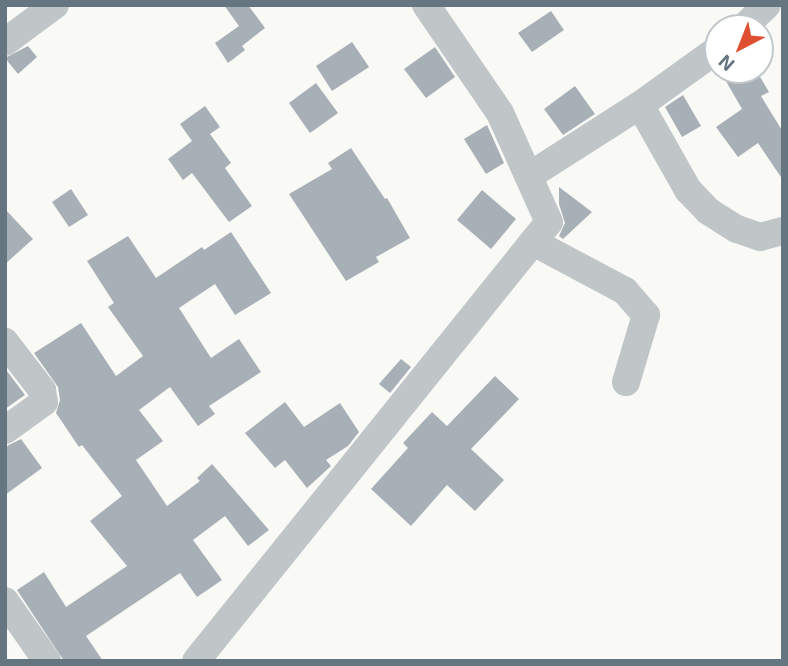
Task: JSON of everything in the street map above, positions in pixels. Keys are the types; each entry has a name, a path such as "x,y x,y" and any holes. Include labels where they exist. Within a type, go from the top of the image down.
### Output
{"street":[{"path":"5,42 55,5"},
{"path":"196,661 221,649 549,222 500,113 426,5"},
{"path":"529,176 640,105 704,59"},
{"path":"640,105 688,190 708,211 737,229 760,237 783,231"},
{"path":"533,242 625,290 646,315 626,382"},
{"path":"5,342 41,390 44,402 5,430"},
{"path":"5,601 47,661"}],"building":[{"path":"224,5 248,5 265,28 242,46 245,50 228,63 215,43 239,26"},
{"path":"551,11 564,30 532,52 518,33"},
{"path":"352,42 369,67 332,91 316,66"},
{"path":"28,46 37,57 18,74 5,58"},
{"path":"435,47 455,77 426,98 404,69"},
{"path":"316,83 338,113 310,133 289,103"},
{"path":"728,84 764,84 769,92 761,96 783,132 783,180 758,143 738,157 716,127 742,109"},
{"path":"575,86 595,114 563,135 544,109"},
{"path":"683,95 701,126 682,137 665,107"},
{"path":"205,106 220,127 210,134 231,163 225,168 252,206 229,222 192,173 183,180 168,159 192,141 180,124"},
{"path":"487,125 504,163 486,174 464,139"},
{"path":"351,148 385,199 387,198 410,238 376,257 379,262 346,281 289,194 332,169 328,163"},
{"path":"559,187 592,212 563,239 559,236 565,223 559,204"},
{"path":"71,189 88,215 69,227 52,202"},
{"path":"482,190 516,219 491,249 457,220"},
{"path":"5,209 33,239 5,264"},
{"path":"231,232 271,293 235,315 215,284 179,308 211,358 239,339 261,372 209,406 215,414 198,426 170,387 139,410 163,441 136,460 167,506 200,481 197,478 212,464 269,530 248,546 225,516 193,540 222,580 197,597 180,573 86,636 103,661 64,661 17,590 44,572 66,607 127,566 90,521 122,496 82,445 79,447 56,413 60,400 58,387 34,353 81,323 116,376 143,356 108,307 114,303 87,261 128,236 156,278 202,247 204,250"},
{"path":"401,359 411,367 390,393 379,384"},
{"path":"7,371 25,395 5,409 5,372"},
{"path":"495,376 519,399 471,449 504,480 475,511 447,485 411,526 371,489 408,448 403,443 432,412 447,426"},
{"path":"285,402 304,427 340,403 359,432 348,446 326,460 331,466 307,488 285,460 275,468 245,433"},
{"path":"21,439 42,468 5,495 5,447"}]}
